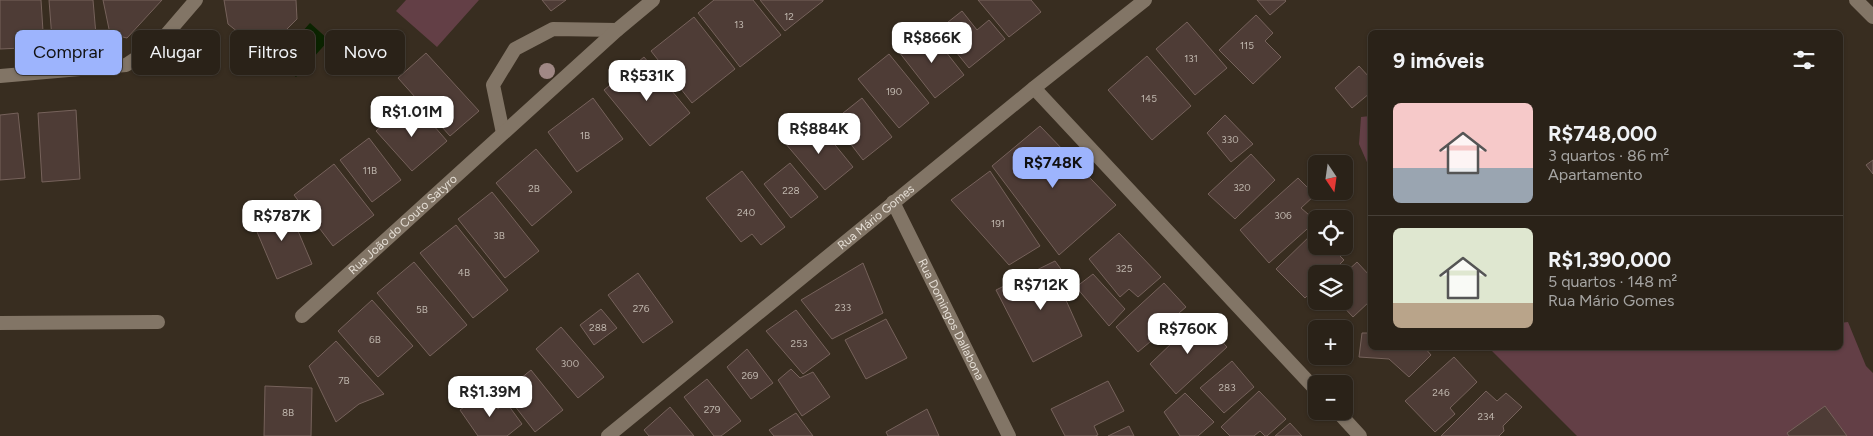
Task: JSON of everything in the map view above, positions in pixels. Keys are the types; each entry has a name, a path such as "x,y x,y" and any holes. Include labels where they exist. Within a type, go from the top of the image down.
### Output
{"street":[{"path":"0,76 126,65 159,43 196,0"},
{"name":"Rua João do Couto Satyro","path":"302,316 617,30 653,0"},
{"name":"Rua Mário Gomes","path":"608,436 893,202 1145,0"},
{"path":"1856,0 1873,17"},
{"path":"503,133 493,84 514,49 553,30 617,30"},
{"path":"1034,88 1308,381"},
{"name":"Rua Domingos Dallabona","path":"893,202 1009,436"},
{"path":"0,323 158,322"},
{"path":"1345,420 1360,436"}],"shaded area":[{"path":"406,0 479,0 437,47 396,11"},
{"path":"310,23 325,36 325,44 315,56 315,30 304,30"},
{"path":"1368,116 1368,164 1359,144 1361,117"},
{"path":"1848,322 1866,366 1873,373 1873,436 1577,436 1491,350 1843,350 1843,323"}],"building":[{"path":"0,0 41,0 43,30 15,30 15,48 0,49"},
{"path":"49,0 93,0 96,30 51,30"},
{"path":"103,0 162,0 134,30 132,30 127,38 122,37 122,30 109,30"},
{"path":"224,0 296,0 297,19 286,30 235,30 228,24"},
{"path":"542,0 566,0 551,11"},
{"path":"714,0 753,0 781,35 740,67 698,13"},
{"path":"760,0 823,0 823,1 785,31"},
{"path":"978,0 1031,0 1041,12 1009,37"},
{"path":"1257,0 1285,0 1286,1 1270,15"},
{"path":"962,11 977,30 989,20 1005,39 969,68 938,30"},
{"path":"1256,15 1273,33 1265,41 1281,57 1253,84 1219,50"},
{"path":"694,17 735,69 692,103 651,51"},
{"path":"1187,22 1227,68 1195,95 1156,49"},
{"path":"928,29 964,75 935,98 899,52"},
{"path":"426,53 479,111 450,136 398,78 405,75 405,72"},
{"path":"889,54 929,103 899,128 858,79"},
{"path":"1147,56 1191,106 1152,140 1108,90"},
{"path":"644,57 690,113 650,146 604,90"},
{"path":"1359,66 1368,76 1368,95 1352,108 1335,88"},
{"path":"593,98 623,139 577,172 548,132"},
{"path":"862,98 892,137 863,160 833,121"},
{"path":"76,110 80,179 42,182 38,113"},
{"path":"400,110 409,119 420,110 447,141 412,171 376,131"},
{"path":"18,113 25,178 0,180 0,115"},
{"path":"1225,115 1253,144 1231,162 1207,133"},
{"path":"814,119 853,167 825,190 785,143"},
{"path":"1040,126 1116,205 1059,255 992,166"},
{"path":"369,138 401,180 372,202 340,160"},
{"path":"536,149 572,192 532,226 496,183"},
{"path":"1251,154 1275,180 1235,219 1208,194"},
{"path":"1873,160 1873,174 1866,165"},
{"path":"790,163 818,197 791,218 764,184"},
{"path":"334,164 374,215 333,246 294,195"},
{"path":"742,171 785,227 761,245 752,234 741,242 706,198"},
{"path":"990,171 1040,246 1009,265 951,200"},
{"path":"1298,178 1308,188 1308,200 1310,200 1301,208 1308,214 1308,228 1269,263 1240,230"},
{"path":"492,192 539,251 505,278 458,219"},
{"path":"287,205 312,264 277,279 252,220"},
{"path":"456,225 508,290 473,318 420,253"},
{"path":"1119,233 1161,277 1138,297 1129,289 1120,297 1089,259"},
{"path":"1308,238 1308,255 1339,255 1344,260 1339,265 1308,265 1308,295 1305,298 1276,269"},
{"path":"1055,261 1069,280 1061,289 1082,336 1033,362 996,290"},
{"path":"414,262 467,325 430,356 377,293"},
{"path":"1357,262 1368,274 1368,303 1353,317 1346,310 1353,310 1353,266"},
{"path":"863,263 883,313 832,339 801,300"},
{"path":"638,273 673,322 643,343 608,295"},
{"path":"1093,274 1125,309 1109,326 1076,287"},
{"path":"1164,283 1186,307 1179,313 1186,321 1163,342 1157,336 1138,352 1116,327"},
{"path":"372,300 413,346 378,377 338,331"},
{"path":"601,309 617,328 594,345 580,325"},
{"path":"796,310 830,354 803,374 766,331"},
{"path":"1199,317 1227,347 1176,394 1150,364"},
{"path":"886,319 907,358 866,379 845,340"},
{"path":"561,327 604,377 578,398 536,349"},
{"path":"1362,333 1368,333 1368,350 1427,350 1431,355 1409,377 1389,359 1359,357"},
{"path":"336,341 384,394 359,404 336,422 309,366"},
{"path":"747,349 773,383 751,399 727,367"},
{"path":"1454,357 1477,382 1450,408 1455,414 1435,432 1405,401"},
{"path":"1232,361 1254,387 1224,413 1200,388"},
{"path":"791,369 800,378 813,372 830,397 802,416 778,380"},
{"path":"531,370 563,410 535,432 504,392"},
{"path":"707,379 741,421 721,436 714,436 684,397"},
{"path":"1108,381 1124,411 1094,426 1098,435 1065,436 1051,409"},
{"path":"265,386 312,388 311,436 264,436"},
{"path":"1259,391 1286,419 1267,436 1260,431 1254,436 1230,436 1221,427"},
{"path":"1486,391 1497,401 1506,393 1522,407 1503,426 1504,431 1499,436 1441,436"},
{"path":"485,392 498,409 506,402 522,424 507,436 478,436 460,410"},
{"path":"1185,393 1214,422 1198,436 1180,436 1164,412"},
{"path":"1825,406 1847,436 1789,436 1787,433"},
{"path":"670,407 694,436 649,436 644,430"},
{"path":"927,409 939,436 888,436 886,432"},
{"path":"796,413 813,436 774,436 769,430"},
{"path":"1290,423 1302,436 1275,436"},
{"path":"1129,426 1134,436 1108,436"}]}
